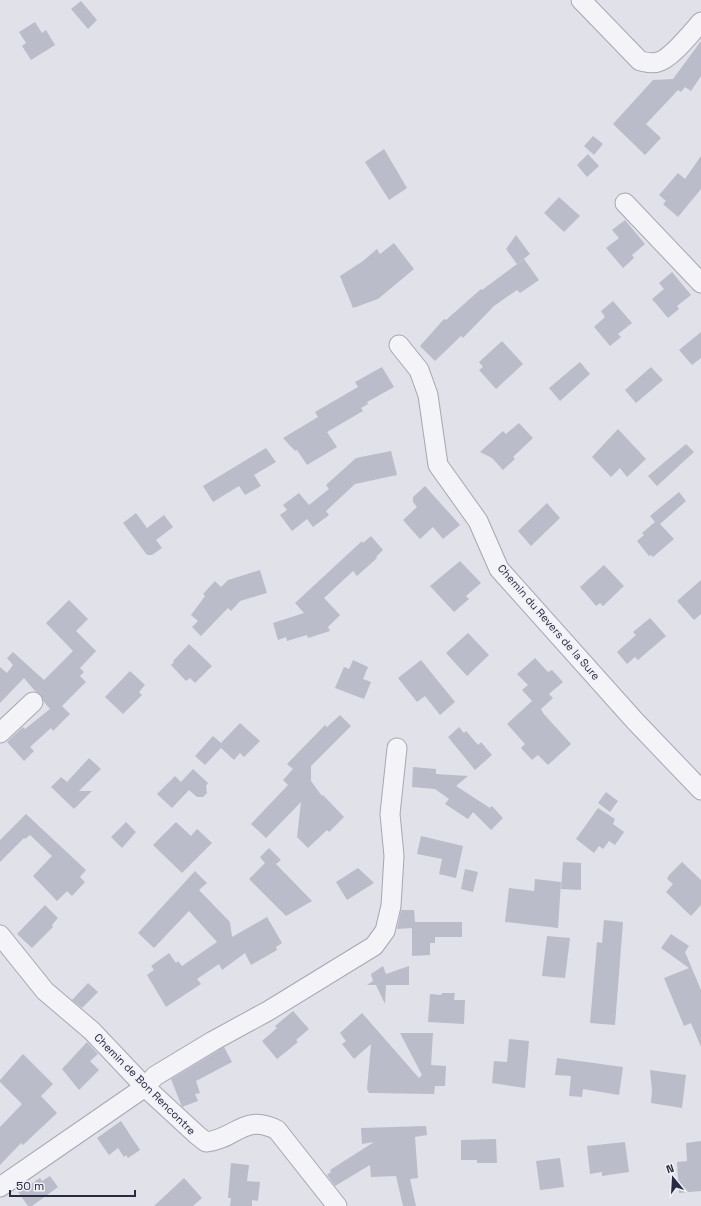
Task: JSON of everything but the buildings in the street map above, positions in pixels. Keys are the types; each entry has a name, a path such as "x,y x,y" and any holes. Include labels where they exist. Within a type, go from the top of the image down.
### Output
{"street":[{"path":"581,0 640,61 650,63 660,62 673,52 701,22"},
{"path":"625,203 701,283"},
{"name":"Chemin du Revers de la Sure","path":"399,345 419,370 428,395 438,465 478,521 499,568 635,721 701,790"},
{"path":"0,733 33,702"},
{"path":"0,1187 145,1087 155,1076 213,1041 268,1011 374,946 385,931 392,906 394,856 390,814 397,748"},
{"name":"Chemin de Bon Rencontre","path":"0,936 45,990 92,1031 145,1087 206,1142 216,1141 255,1123 266,1125 277,1130 337,1206"}]}
